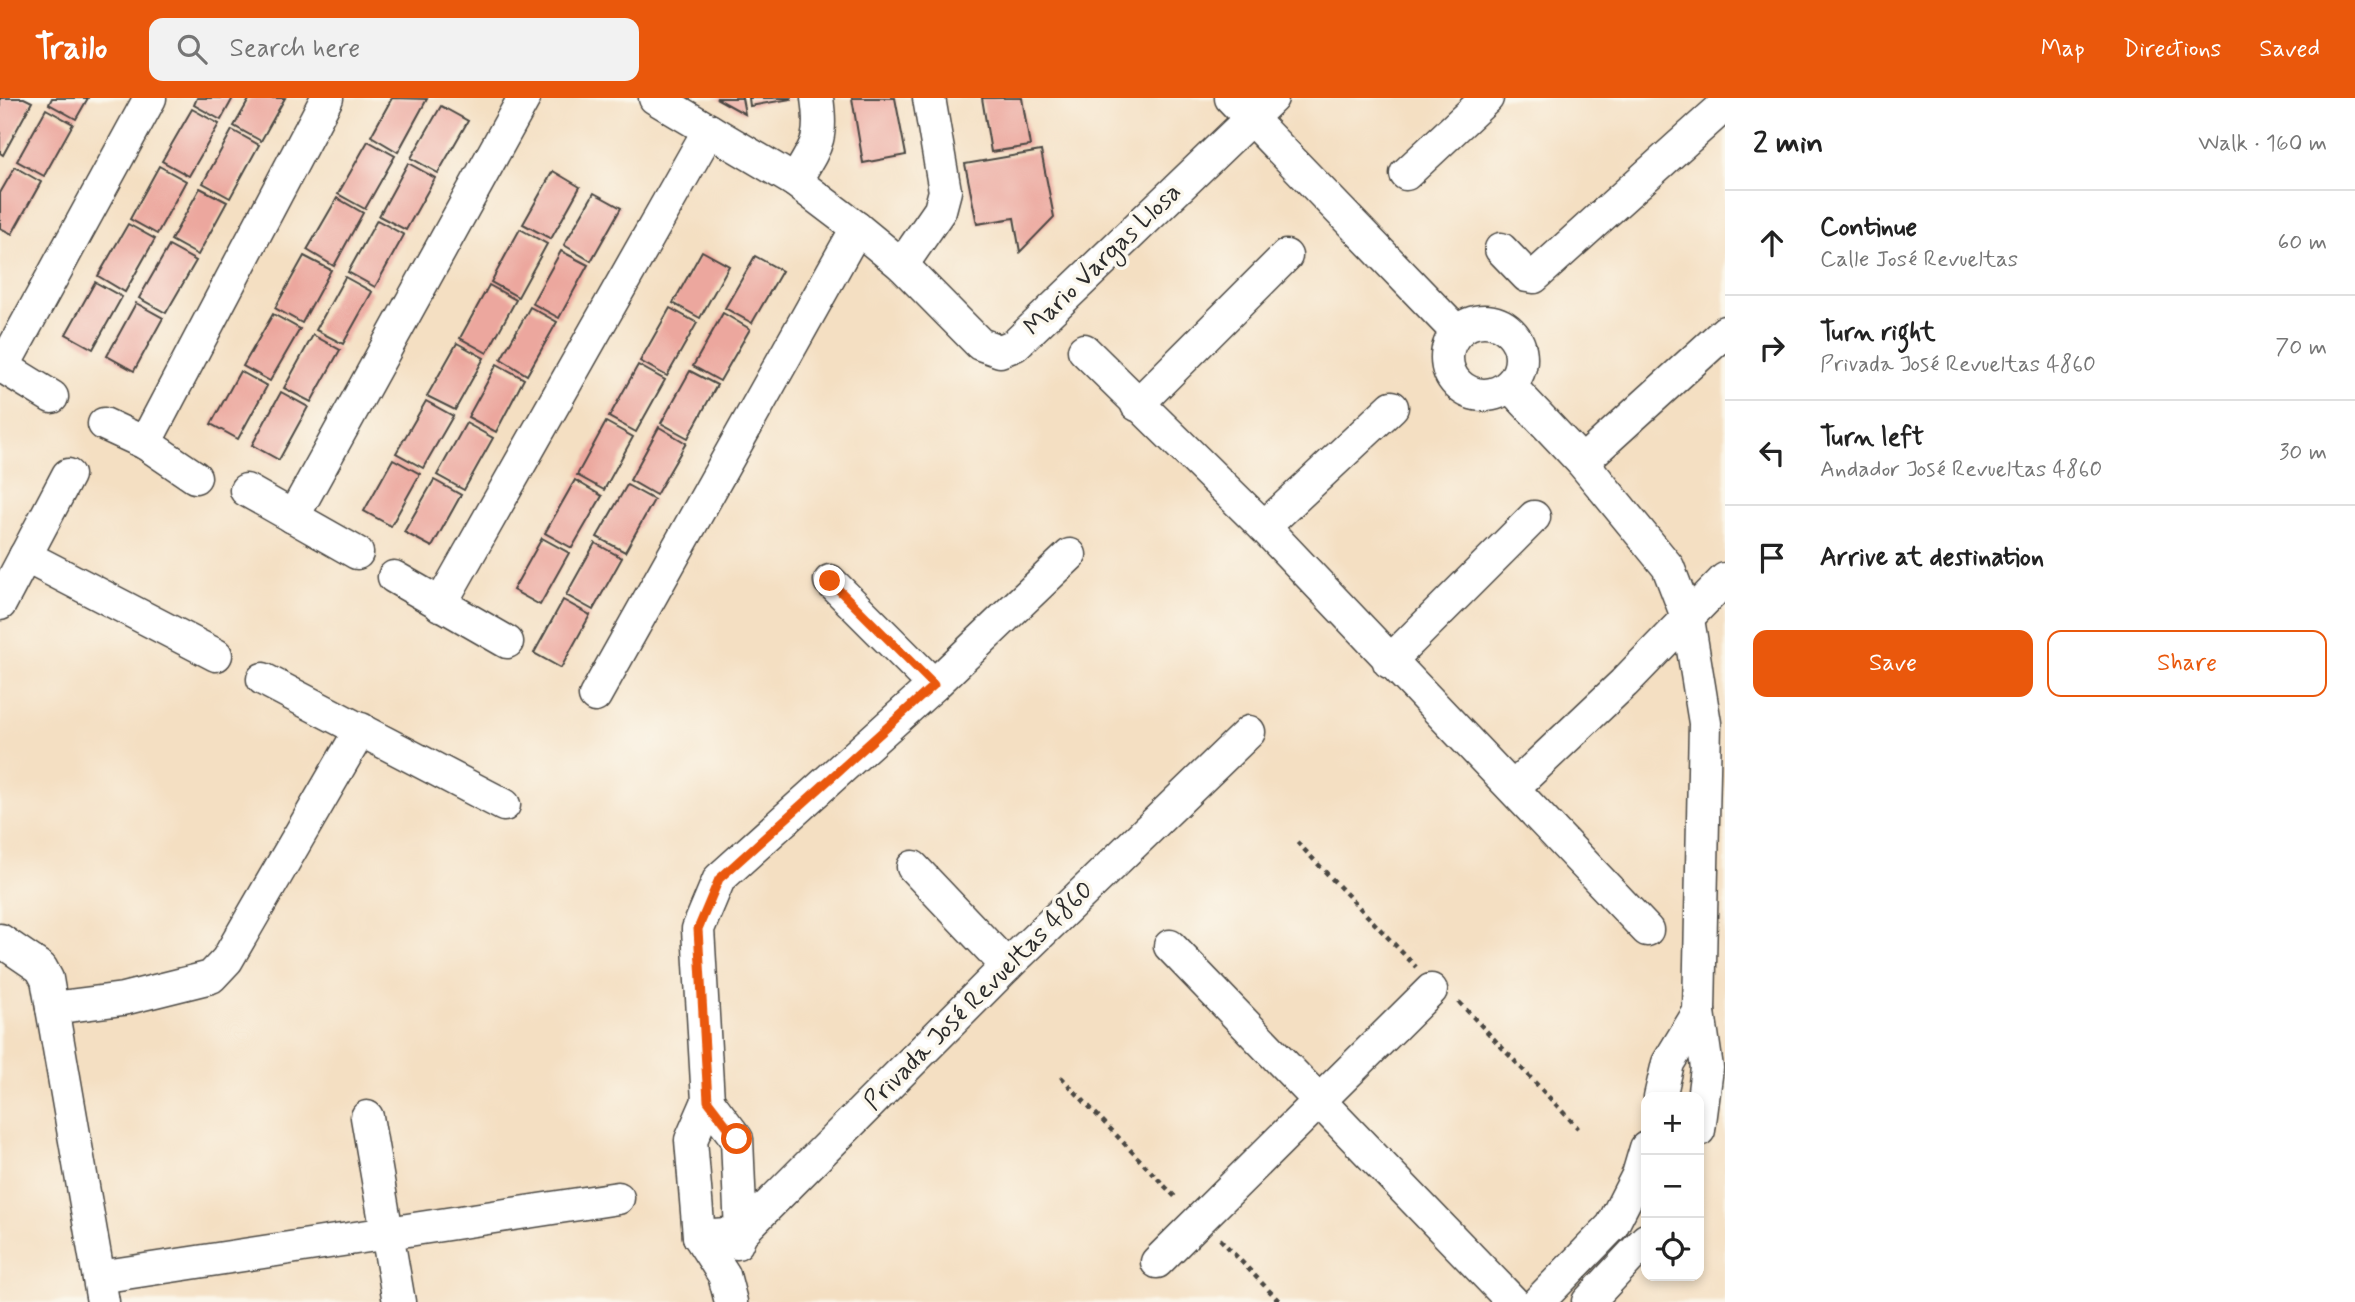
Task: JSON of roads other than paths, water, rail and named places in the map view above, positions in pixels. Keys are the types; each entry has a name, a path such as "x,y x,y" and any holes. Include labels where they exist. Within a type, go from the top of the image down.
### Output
{"street":[{"path":"52,397 2,366 150,98"},
{"path":"145,443 327,98"},
{"path":"293,517 524,98"},
{"name":"Mario Vargas Llosa","path":"655,98 795,181 902,265 980,344 1000,351 1015,345 1240,109 1272,98"},
{"path":"795,181 819,142 821,127 817,98"},
{"path":"902,265 940,210 945,191 929,98"},
{"path":"1406,174 1487,98"},
{"path":"1501,249 1527,276 1534,277 1725,105"},
{"path":"1240,109 1456,331"},
{"path":"440,605 709,130"},
{"path":"595,696 857,228"},
{"path":"1137,405 1286,256"},
{"path":"1487,319 1507,327 1520,345 1521,367 1510,386 1489,396 1477,394 1466,391 1449,375 1446,352 1456,331 1487,319"},
{"path":"1582,462 1725,332"},
{"path":"1084,350 1264,527 1389,662 1647,930"},
{"path":"1510,386 1582,462 1668,567 1688,619 1705,723 1699,1012 1707,1068 1704,1092"},
{"path":"1264,527 1392,407"},
{"path":"104,425 145,443 195,477"},
{"path":"0,604 68,475"},
{"path":"246,490 357,553"},
{"path":"1389,662 1534,517"},
{"path":"727,1288 699,1236 691,1140 708,1101 698,929 708,901 719,879 934,685 1070,555"},
{"path":"25,556 216,655"},
{"path":"394,577 507,642"},
{"path":"1513,788 1688,619 1725,579"},
{"path":"830,581 934,685"},
{"path":"263,679 504,805"},
{"path":"52,1008 123,999 211,977 227,960 360,729"},
{"name":"Privada José Revueltas 4860","path":"741,1233 1007,967 1249,732"},
{"path":"913,867 1007,967"},
{"path":"0,940 41,968 52,1008 101,1289 386,1231 618,1198"},
{"path":"1170,946 1513,1302"},
{"path":"1157,1262 1436,986"},
{"path":"1661,1092 1668,1063 1699,1012"},
{"path":"708,1101 737,1139 741,1233 727,1288"},
{"path":"368,1117 399,1302"},
{"path":"1538,1302 1612,1226 1638,1175 1644,1155"},
{"path":"699,1236 741,1233"},
{"path":"1588,1302 1641,1245"}]}
